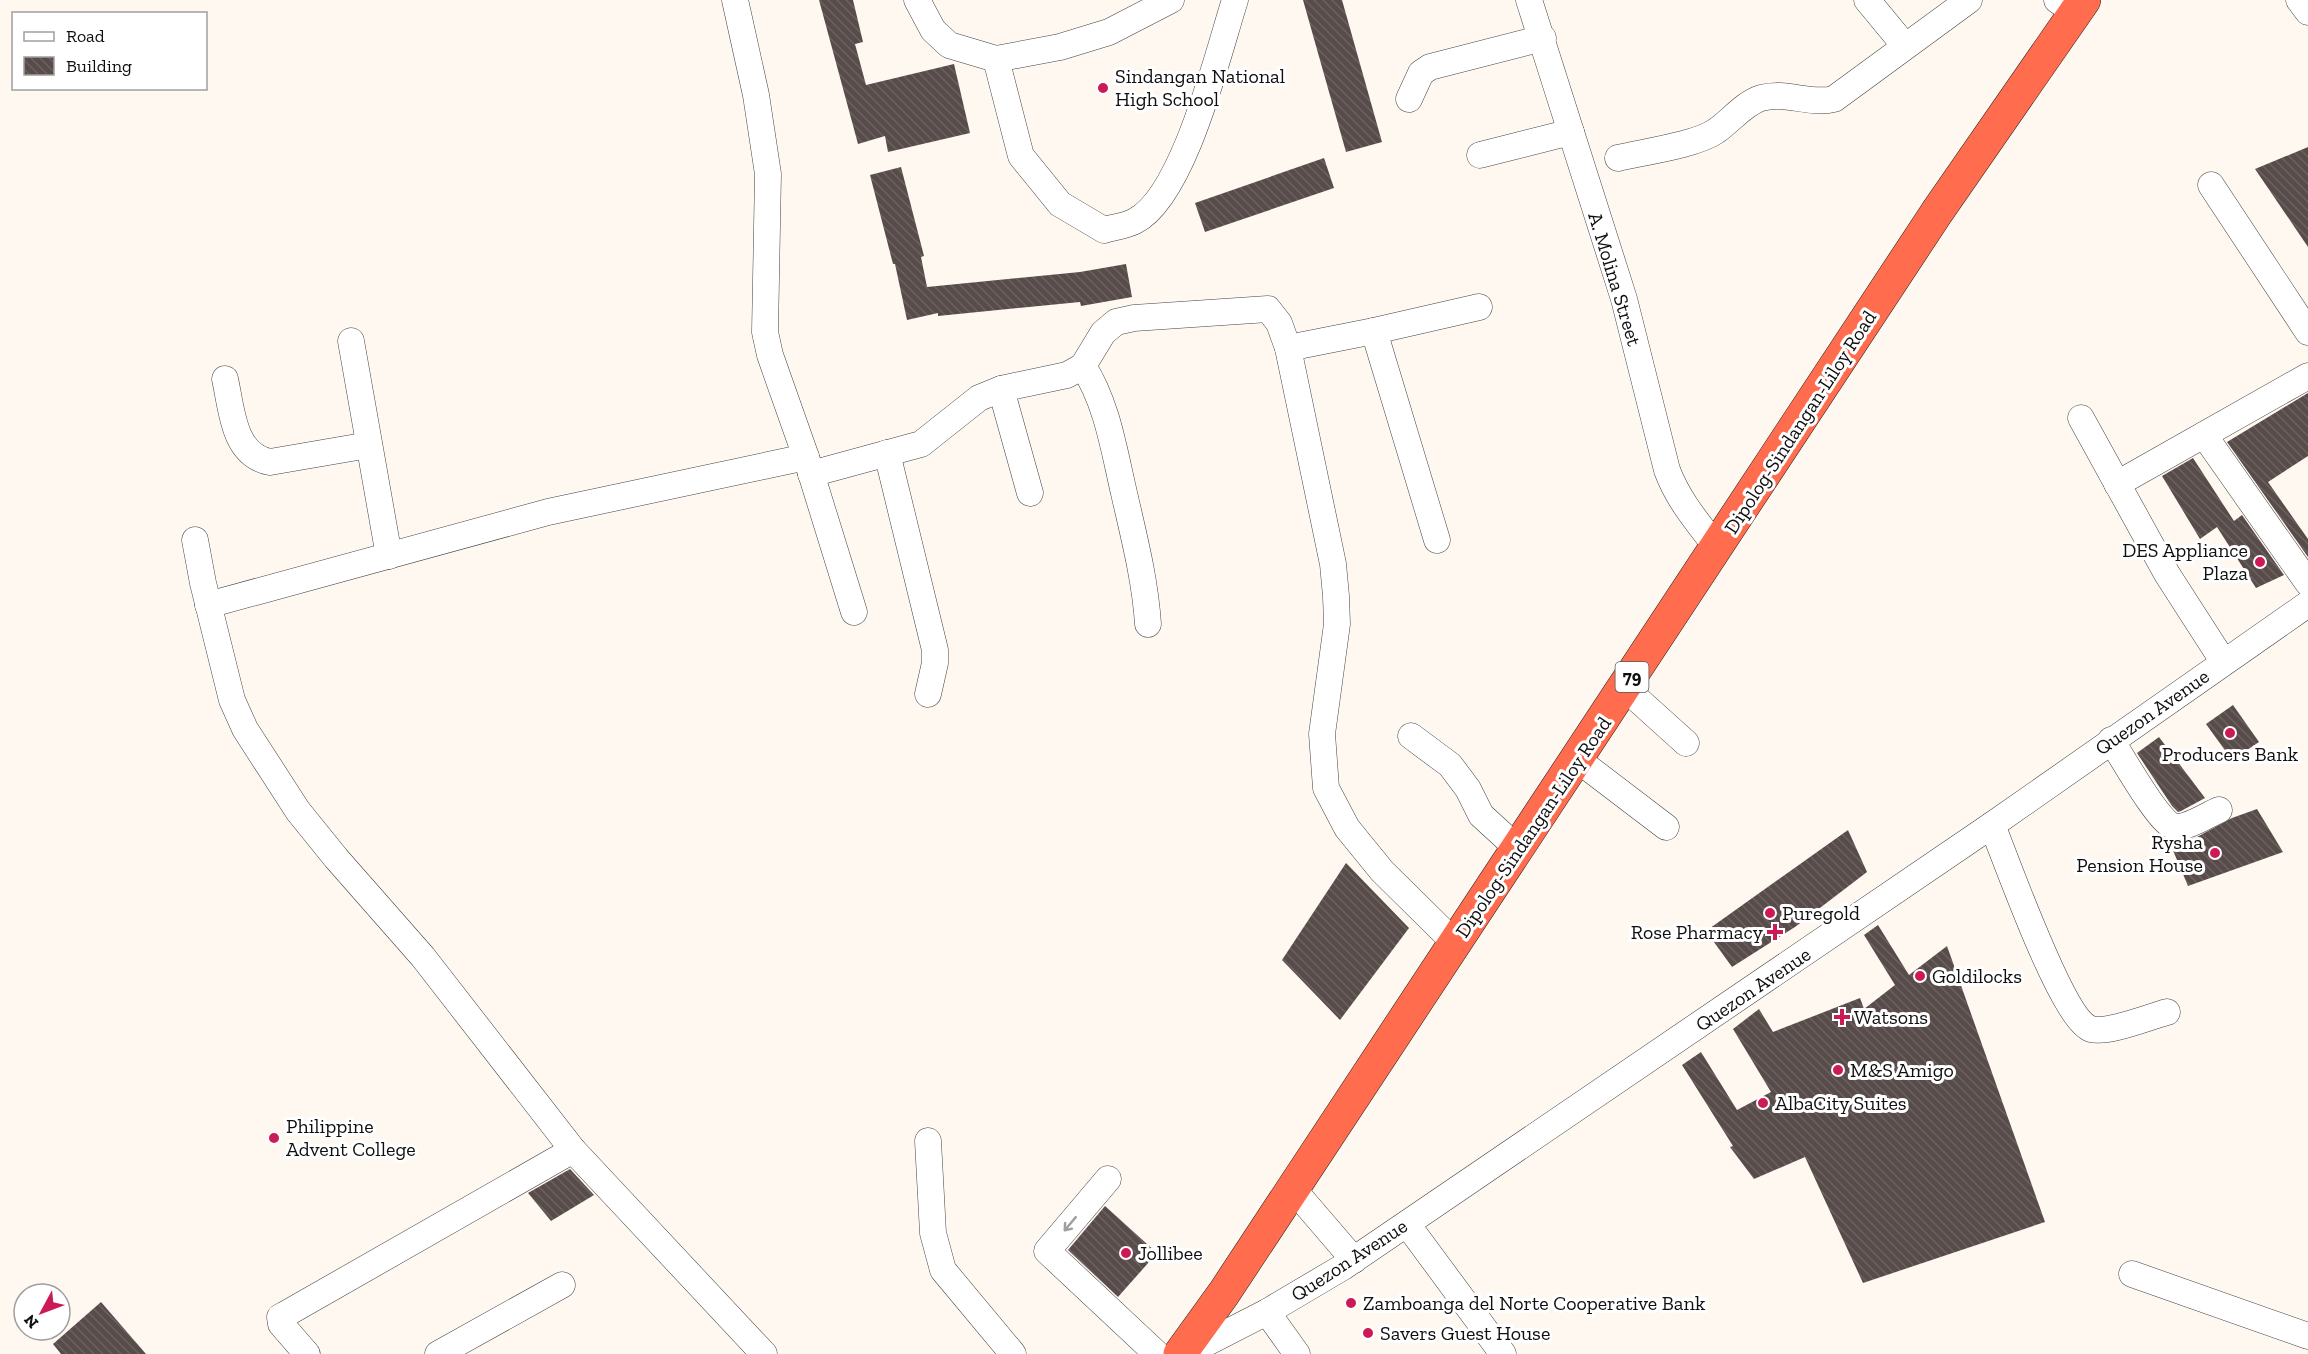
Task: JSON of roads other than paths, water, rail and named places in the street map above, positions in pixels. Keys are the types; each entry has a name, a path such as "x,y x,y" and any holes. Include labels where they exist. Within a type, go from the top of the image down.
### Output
{"highway":[{"name":"Dipolog-Sindangan-Liloy Road","path":"1180,1354 1196,1335 1718,549 2072,4"}],"street":[{"path":"735,0 756,95 768,174 765,332 770,355 808,465 854,612"},
{"path":"917,0 933,30 949,45 996,59 1060,47 1109,32 1171,0"},
{"path":"996,59 1021,156 1060,204 1104,230 1136,221 1164,194 1183,161 1235,0"},
{"name":"A. Molina Street","path":"1529,0 1543,38 1623,299 1667,470 1675,491 1718,549"},
{"path":"1867,0 1905,46"},
{"path":"1618,158 1698,139 1716,132 1748,105 1761,98 1783,96 1820,102 1834,99 1969,0"},
{"path":"2299,0 2308,12"},
{"path":"1409,99 1421,73 1430,67 1543,38"},
{"path":"1480,155 1571,132"},
{"path":"2211,185 2308,333"},
{"path":"1288,348 1479,307"},
{"path":"208,605 548,512 887,453 921,444 979,398 1001,389 1049,380 1083,366 1103,333 1116,322 1134,318 1268,309 1279,323 1288,348 1333,564 1337,624 1322,734 1326,788 1347,828 1382,871 1455,943"},
{"path":"1374,331 1437,540"},
{"path":"351,341 389,556"},
{"path":"1083,366 1097,388 1114,451 1146,587 1148,624"},
{"path":"2117,484 2308,376"},
{"path":"225,379 237,431 250,454 258,460 270,462 369,445"},
{"path":"1001,389 1030,493"},
{"path":"2081,418 2167,574 2223,661"},
{"path":"2204,435 2308,583"},
{"path":"887,453 935,650 935,663 928,694"},
{"path":"195,540 208,605 232,700 245,729 298,811 423,957 573,1150 764,1354"},
{"name":"Quezon Avenue","path":"1185,1354 1267,1312 1354,1260 1992,825 2223,661 2308,604"},
{"path":"1625,688 1686,743"},
{"path":"1411,736 1450,765 1468,789 1481,815 1518,849"},
{"path":"2111,740 2170,827 2178,828 2219,810"},
{"path":"1578,759 1666,827"},
{"path":"1992,825 2056,981 2082,1024 2092,1030 2104,1029 2166,1012"},
{"path":"928,1141 933,1233 943,1270 1013,1354"},
{"path":"307,1354 281,1324 280,1317 573,1150"},
{"path":"1108,1179 1047,1251 1157,1354"},
{"path":"1293,1189 1354,1260"},
{"path":"1407,1224 1503,1354"},
{"path":"2132,1274 2308,1336"},
{"path":"438,1354 562,1285"},
{"path":"1267,1312 1297,1354"}],"place":[{"name":"Sindangan National High School","path":"1103,88"},
{"name":"DES Appliance Plaza","path":"2260,562"},
{"name":"Producers Bank","path":"2230,733"},
{"name":"Rysha Pension House","path":"2215,853"},
{"name":"Puregold","path":"1770,913"},
{"name":"Rose Pharmacy","path":"1775,932"},
{"name":"Goldilocks","path":"1920,976"},
{"name":"Watsons","path":"1842,1017"},
{"name":"M&S Amigo","path":"1838,1070"},
{"name":"AlbaCity Suites","path":"1763,1103"},
{"name":"Philippine Advent College","path":"274,1138"},
{"name":"Jollibee","path":"1126,1253"},
{"name":"Zamboanga del Norte Cooperative Bank","path":"1351,1303"},
{"name":"Savers Guest House","path":"1368,1333"}]}
